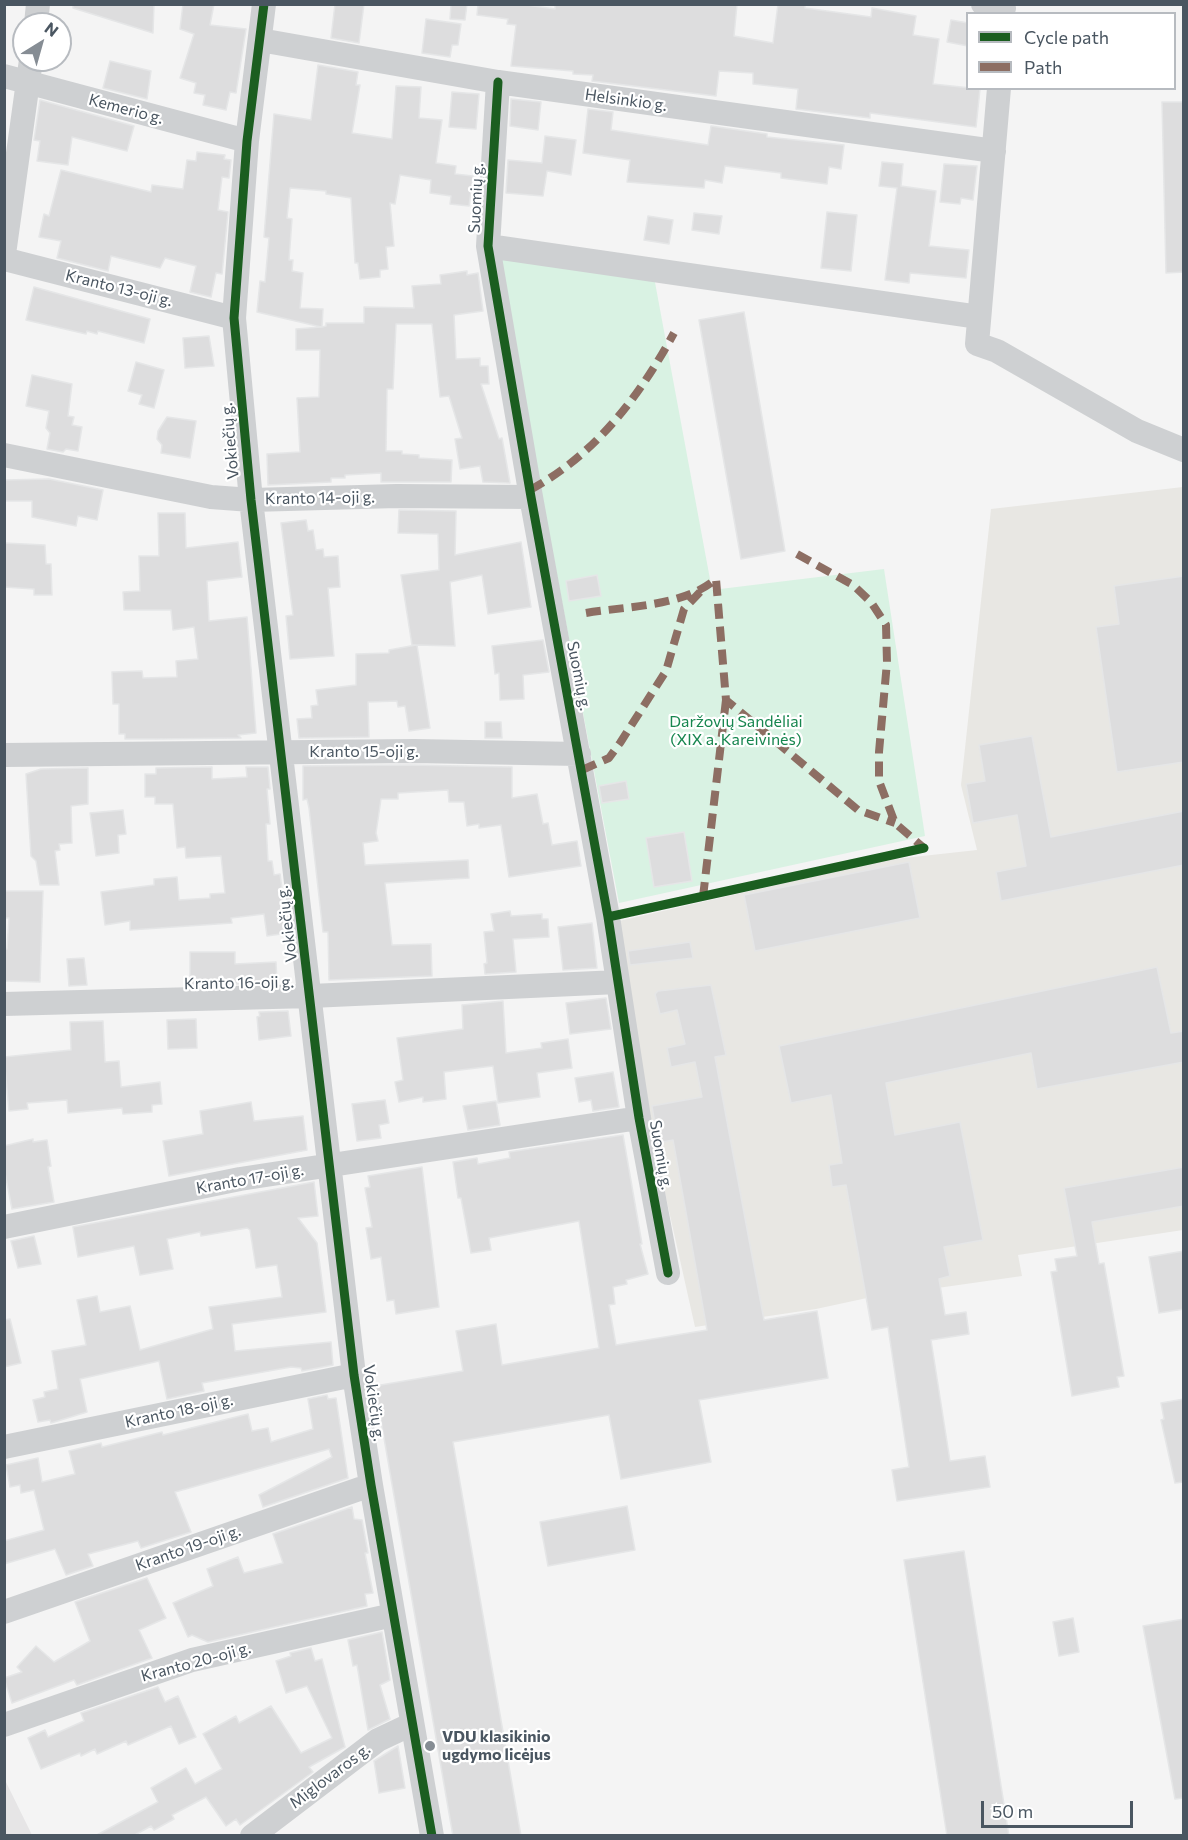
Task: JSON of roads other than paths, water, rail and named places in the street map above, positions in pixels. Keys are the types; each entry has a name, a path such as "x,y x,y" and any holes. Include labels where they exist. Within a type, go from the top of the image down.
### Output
{"street":[{"name":"Vokiečių g.","path":"264,4 248,141 234,318 251,500 354,1375 370,1485 432,1836"},
{"name":"Helsinkio g.","path":"260,40 498,82 994,151"},
{"name":"Kemerio g.","path":"4,76 25,72"},
{"path":"4,254 30,72"},
{"name":"Kemerio g.","path":"33,72 248,141"},
{"name":"Suomių g.","path":"498,82 488,246 531,497 579,754 639,1118 668,1273"},
{"path":"999,90 977,344 997,351 1137,431 1184,450"},
{"path":"488,246 978,317"},
{"name":"Kranto 13-oji g.","path":"4,259 234,318"},
{"name":"Kranto 14-oji g.","path":"4,455 211,497 251,500 397,496 531,497"},
{"name":"Kranto 15-oji g.","path":"4,755 282,752 579,754"},
{"name":"Kranto 16-oji g.","path":"4,1004 311,996 618,982"},
{"name":"Kranto 17-oji g.","path":"4,1227 240,1179 639,1118"},
{"name":"Kranto 18-oji g.","path":"4,1447 354,1375"},
{"name":"Kranto 19-oji g.","path":"4,1612 370,1485"},
{"name":"Kranto 20-oji g.","path":"4,1725 192,1660 393,1615"},
{"name":"Miglovaros g.","path":"252,1836 378,1740 412,1724"}],"place":[{"name":"VDU klasikinio ugdymo licėjus","path":"430,1746"}],"park label":[{"name":"Daržovių Sandėliai (XIX a. Kareivinės)","path":"736,731"}]}
